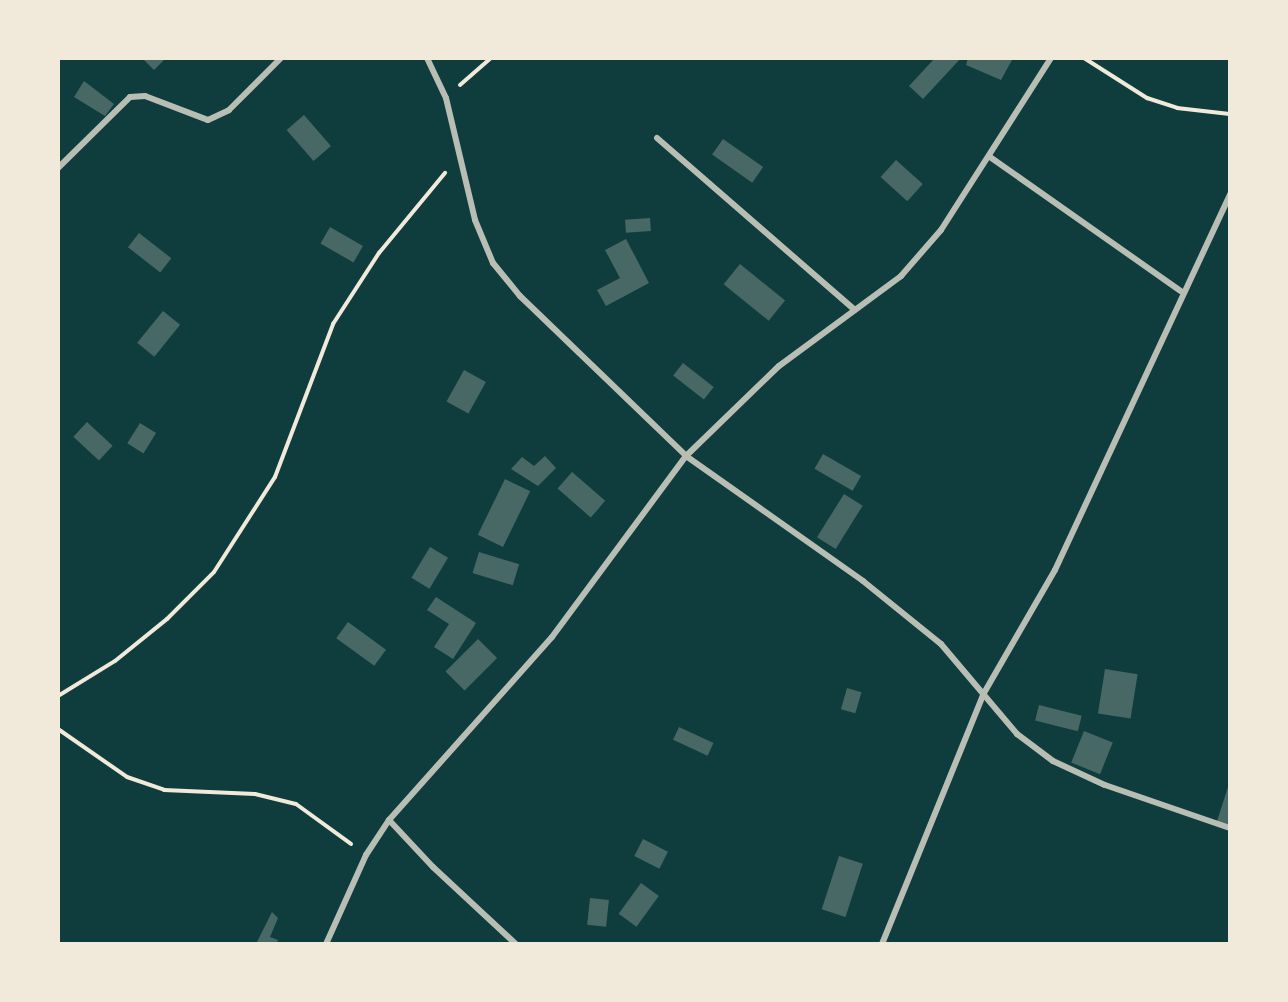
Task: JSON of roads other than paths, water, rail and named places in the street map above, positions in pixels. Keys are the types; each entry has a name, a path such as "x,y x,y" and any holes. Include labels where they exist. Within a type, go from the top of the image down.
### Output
{"street":[{"path":"58,168 130,97 145,96 208,120 229,110 281,58"},
{"path":"427,58 446,98 475,220 493,263 520,296 686,456 863,581 941,644 1017,734 1053,761 1105,785 1230,828"},
{"path":"326,944 366,855 389,820 552,637 686,456 779,366 901,276 941,230 990,157 1051,58"},
{"path":"657,138 855,310"},
{"path":"990,157 1181,291"},
{"path":"882,944 984,693 1055,570 1181,291 1230,194"},
{"path":"389,820 433,867 516,944"}]}
